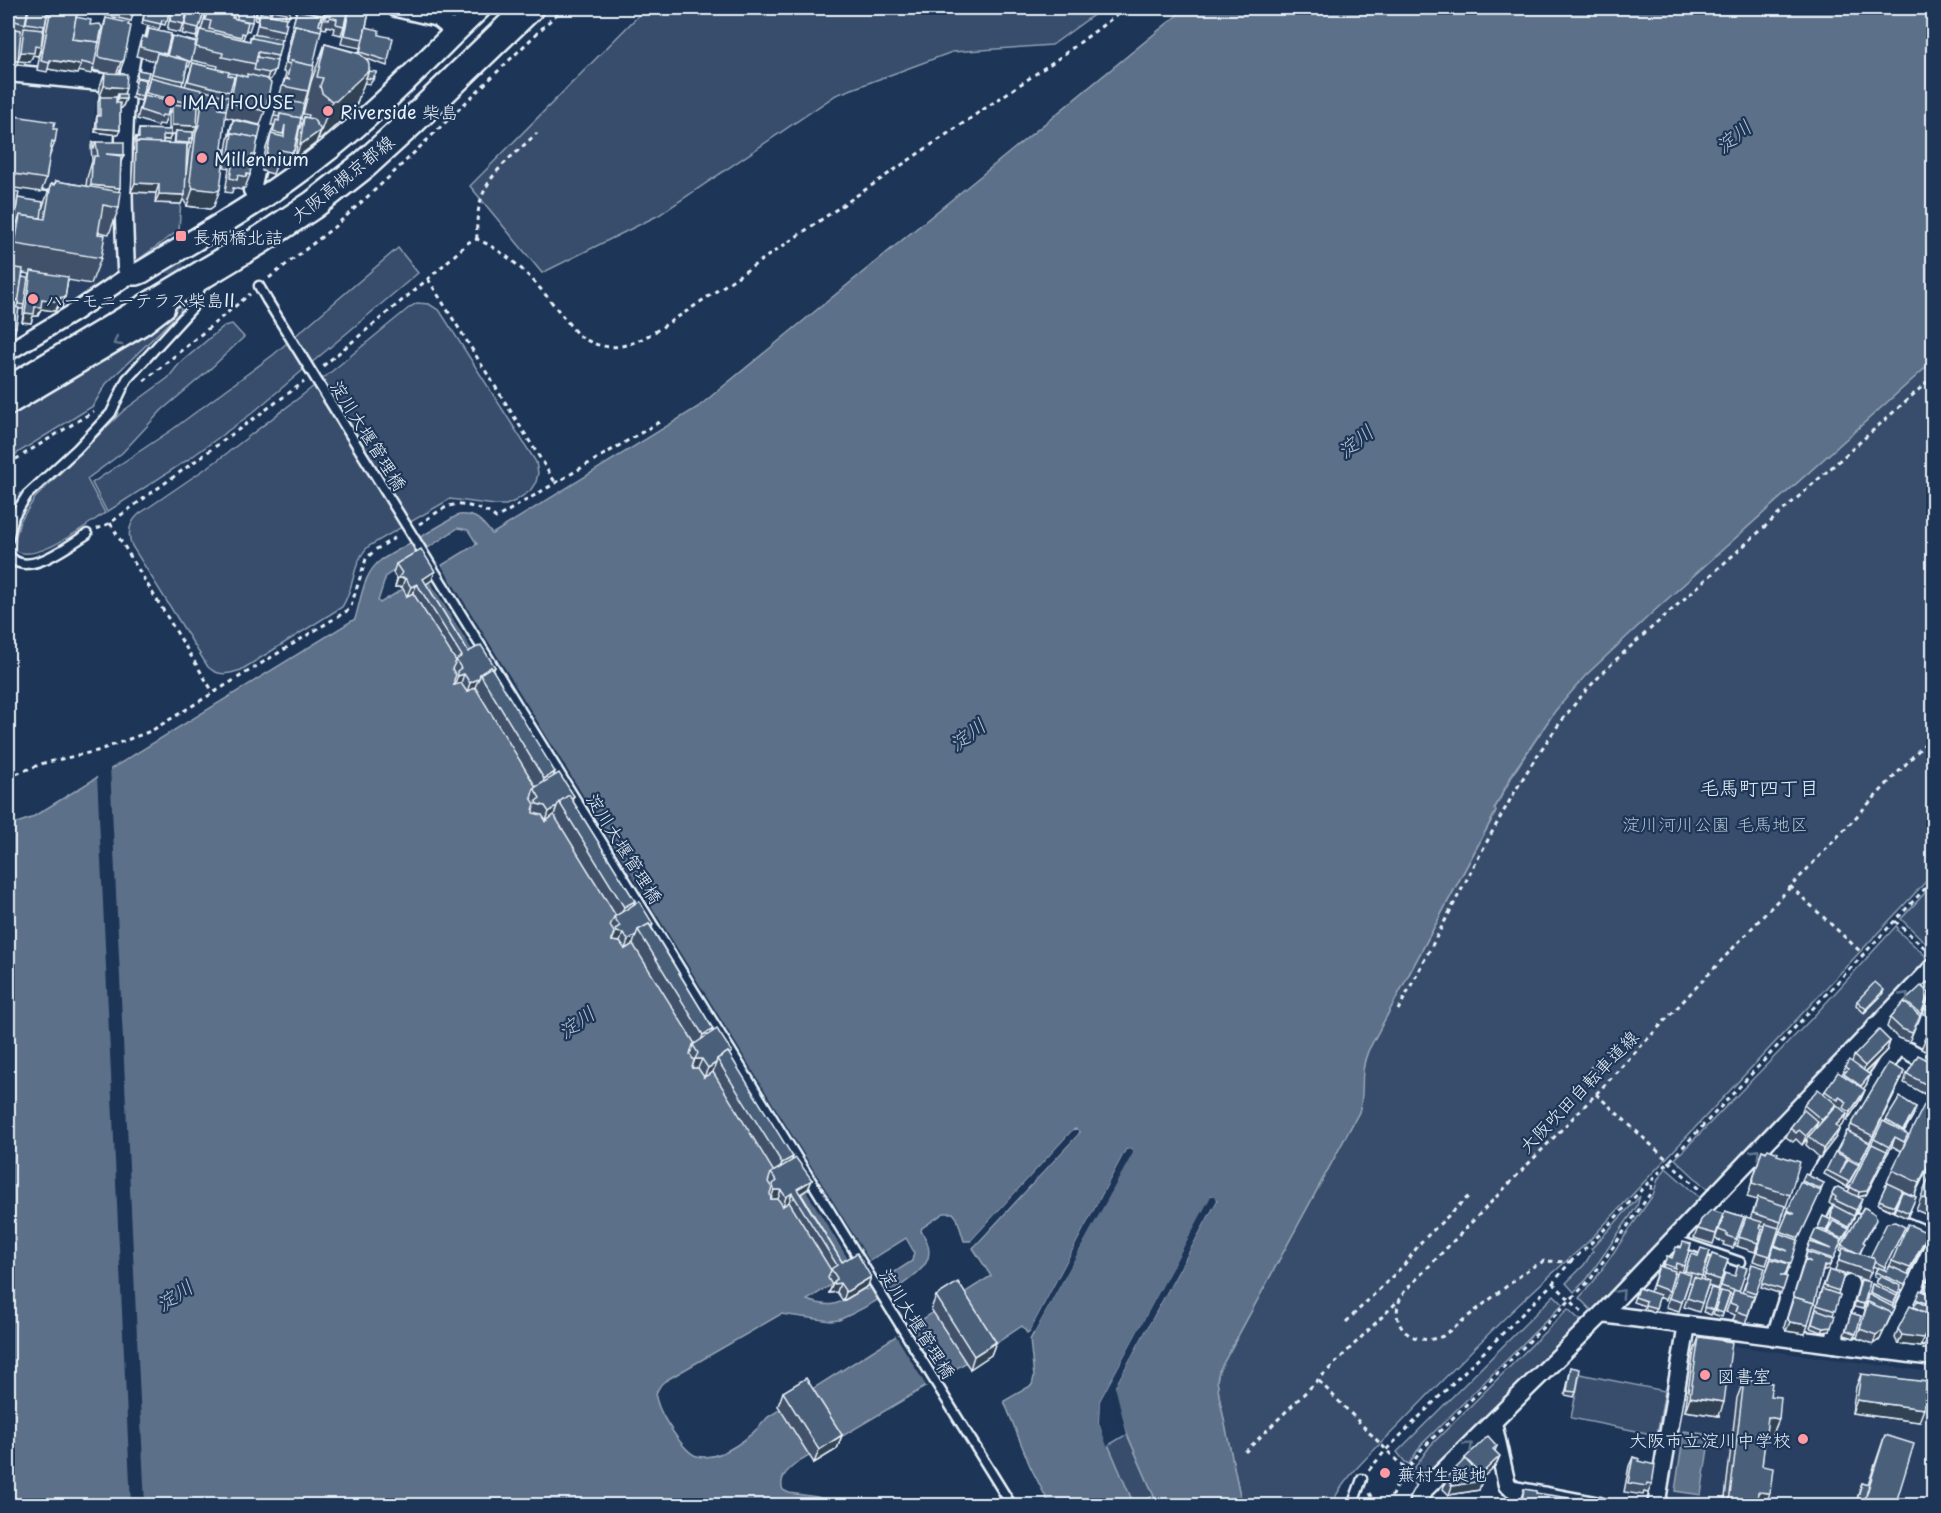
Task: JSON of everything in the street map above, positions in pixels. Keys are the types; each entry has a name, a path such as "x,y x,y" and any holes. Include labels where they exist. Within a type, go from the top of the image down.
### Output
{"main road":[{"name":"大阪高槻京都線","path":"8,371 265,216 304,189 350,153 504,8"},
{"name":"大阪高槻京都線","path":"8,391 287,223 339,185 410,123 529,8"}],"street":[{"path":"42,8 138,30"},
{"path":"131,274 126,268 117,211 128,84 143,8"},
{"path":"258,201 252,190 268,88 292,8"},
{"path":"396,8 438,18 455,32"},
{"path":"8,352 75,312 131,274 142,272 295,176 346,136 480,8"},
{"path":"8,73 128,84"},
{"path":"8,195 77,205"},
{"path":"8,407 144,326 166,309"},
{"path":"1420,1506 1419,1499 1424,1490 1597,1318 1934,966"},
{"path":"1876,1025 1899,1046 1934,1065"},
{"path":"1899,1046 1817,1178 1885,1218 1934,1238"},
{"path":"1867,1208 1896,1150"},
{"path":"1775,1336 1806,1241 1831,1188"},
{"path":"1862,1262 1885,1218"},
{"path":"1884,1351 1934,1245"},
{"path":"1833,1344 1850,1284"},
{"path":"1597,1318 1687,1325 1934,1358"},
{"path":"1656,1506 1687,1325"},
{"path":"1493,1423 1507,1485 1515,1490 1600,1506"}],"lane":[{"path":"8,539 14,516 27,495 111,413 126,379 192,309 207,272"},
{"name":"淀川大堰管理橋","path":"259,286 1012,1506"},
{"path":"8,553 13,561 18,563 33,563 61,551 87,534"},
{"path":"1672,1239 1740,1262"},
{"path":"1352,1506 1362,1479"}],"path":[{"path":"315,372 428,279 469,242 477,239 506,254 521,267 577,334 586,341 610,348 633,343 684,313 1059,58 1126,8"},
{"path":"477,239 477,216 492,175 537,133"},
{"path":"428,279 555,482"},
{"path":"1398,1010 1523,777 1544,743 1584,692 1620,656 1934,376"},
{"path":"87,534 110,523 307,380"},
{"path":"8,464 117,399"},
{"path":"412,528 448,506 455,505 484,509 495,518 661,421"},
{"path":"110,523 213,692"},
{"path":"8,777 44,763 97,751 151,731 350,609 366,559 375,550 402,534"},
{"name":"大阪吹田自転車道線","path":"1245,1452 1399,1300 1404,1292 1596,1094 1934,734"},
{"path":"1362,1479 1386,1450 1653,1179 1934,879"},
{"path":"1790,886 1863,954"},
{"path":"1895,921 1933,956"},
{"path":"1596,1094 1705,1195"},
{"path":"1390,1506 1393,1490 1404,1480 1421,1450 1590,1280 1650,1194 1653,1179"},
{"path":"1346,1322 1404,1264 1421,1242 1471,1194"},
{"path":"1399,1300 1396,1307 1397,1319 1405,1331 1417,1339 1434,1340 1443,1336 1530,1268 1544,1261 1570,1262"},
{"path":"1553,1283 1571,1301 1597,1318"},
{"path":"1318,1380 1408,1472"}],"shaded area":[{"path":"8,77 98,86 84,200 8,188"},
{"path":"16,201 112,218 117,222 120,271 63,306 67,282 8,272 8,254"},
{"name":"大阪市立淀川中学校","path":"1694,1341 1933,1372 1933,1505 1662,1506 1689,1344"}],"green space":[{"path":"646,8 1103,8 1052,45 952,52 836,95 659,215 542,273 470,186"},
{"path":"131,151 184,153 179,230 135,262 130,260"},
{"path":"398,248 418,273 251,414 189,459 107,512 92,483 173,429 273,355"},
{"path":"179,303 180,312 106,384 93,406 8,459 8,415 148,332"},
{"path":"417,303 429,304 440,311 536,462 538,473 536,482 530,491 506,505 450,499 369,546 359,559 342,607 241,670 224,674 212,670 132,546 129,533 133,521 139,514 218,460"},
{"path":"232,324 244,337 162,410 122,453 87,479 105,513 47,548 24,553 15,550 20,521 35,498 123,411 168,378 179,364 224,326"},
{"name":"淀川河川公園 毛馬地区","path":"1933,361 1933,874 1586,1244 1490,1332 1361,1464 1343,1485 1332,1505 1242,1506 1219,1396 1217,1380 1219,1371 1359,1112 1362,1074 1368,1051 1496,812 1494,810 1515,771 1555,711 1585,676 1654,611"},
{"path":"1933,884 1933,950 1901,919"},
{"path":"1896,926 1897,930 1929,959 1709,1191 1675,1159 1814,1016"},
{"path":"1666,1168 1701,1199 1593,1312 1579,1298 1594,1281 1653,1195 1658,1179"},
{"path":"1640,1196 1637,1206 1587,1279 1574,1292 1566,1283 1584,1265 1593,1251 1591,1249"},
{"path":"1554,1295 1563,1304 1421,1445 1409,1464 1405,1462 1397,1452"},
{"path":"1568,1309 1581,1321 1578,1324 1580,1326 1418,1489 1409,1479 1406,1480 1430,1446"},
{"path":"1580,1374 1665,1391 1657,1435 1571,1418"},
{"path":"1127,1434 1154,1496 1134,1504 1107,1446"}],"water":[{"name":"淀川","path":"1186,8 1933,8 1933,361 1654,611 1585,676 1555,711 1514,771 1494,809 1496,811 1368,1051 1363,1067 1359,1112 1219,1371 1217,1380 1219,1396 1242,1505 1158,1505 1127,1434 1115,1392 1115,1386 1217,1200 1212,1196 1100,1401 1099,1423 1134,1505 1050,1505 1030,1466 1004,1401 1032,1385 1034,1377 1030,1340 1132,1153 1131,1149 1126,1150 1030,1331 1027,1333 1022,1326 977,1356 787,1471 782,1482 783,1490 817,1497 838,1505 8,1506 8,826 31,818 355,619 366,579 381,560 458,515 470,515 478,519 492,534 698,407","holes":["458,528 468,530 477,544 380,603 378,601 386,576","1076,1129 1078,1134 973,1248 991,1276 768,1417 736,1446 707,1457 697,1456 679,1441 656,1398 659,1387 663,1383 781,1314 831,1321 839,1320 889,1293 924,1266 929,1254 922,1228 944,1213 953,1213 957,1218 964,1241 971,1241","906,1238 914,1252 912,1261 867,1290 864,1289 843,1301 824,1304 807,1300"]},
{"path":"1684,1431 1710,1435 1701,1495 1675,1491"}],"pier":[{"path":"440,563 871,1263 856,1272 424,572"},
{"path":"110,766 145,1506 131,1505 97,774"},
{"path":"1073,1130 1078,1130 1078,1134 975,1245 971,1241"},
{"path":"1131,1149 1133,1153 1034,1333 1030,1331 1126,1150"},
{"path":"1211,1196 1215,1196 1217,1200 1115,1386 1127,1434 1124,1436 1112,1386 1103,1402 1101,1415 1110,1445 1107,1446 1099,1423 1100,1401"},
{"path":"910,1325 944,1379 928,1389 895,1334"}],"building":[{"path":"8,8 28,8 25,24 8,19"},
{"path":"29,8 48,8 45,26 26,23"},
{"path":"51,8 77,13 72,39 99,42 94,65 81,62 81,65 50,60 50,63 41,61"},
{"path":"117,8 135,8 134,12"},
{"path":"146,8 170,8 167,21 162,20 161,24 143,20"},
{"path":"173,8 188,8 184,24 170,21"},
{"path":"189,8 205,8 199,28 185,25"},
{"path":"208,8 233,8 232,18 248,22 245,34 242,33 241,37 209,29 211,21 205,20"},
{"path":"237,8 254,8 252,22 237,19"},
{"path":"258,8 270,9 269,15 260,13 256,16"},
{"path":"308,8 326,8 325,11"},
{"path":"327,8 348,8 344,26 336,24 337,19 330,17 329,20 325,19"},
{"path":"350,8 370,8 363,39 344,35"},
{"path":"272,10 286,13 285,18 271,15"},
{"path":"297,10 321,15 319,25 322,26 321,31 295,25 294,29 292,28"},
{"path":"260,13 286,18 285,31 258,25"},
{"path":"76,17 91,20 90,25 100,24 102,27 99,42 72,39"},
{"path":"106,18 129,23 128,25 131,26 124,60 121,62 98,57"},
{"path":"295,25 321,31 313,66 291,61 290,64 286,63"},
{"path":"366,27 379,30 379,35 393,38 388,61 360,52"},
{"path":"8,28 21,30 18,61 8,60"},
{"path":"24,28 43,30 41,47 35,46 34,53 21,52"},
{"path":"149,29 171,34 166,54 140,47 142,36 147,38"},
{"path":"200,30 250,41 250,37 281,44 278,56 258,52 256,64 222,57 223,53 196,47"},
{"path":"252,34 281,39 280,44 252,38"},
{"path":"172,36 196,42 191,62 176,56 176,58 167,56"},
{"path":"325,44 360,54 369,64 369,70 336,101 332,101 322,93 320,86 323,78 317,77"},
{"path":"157,53 188,61 184,81 152,74"},
{"path":"257,57 277,61 275,70 269,73 254,70"},
{"path":"291,61 314,66 308,91 283,86 285,79 290,80 287,78"},
{"path":"193,63 229,72 228,75 234,77 230,92 188,81"},
{"path":"138,70 149,72 147,79 136,77"},
{"path":"369,71 377,72 372,79 366,78"},
{"path":"105,73 127,74 126,88 104,86"},
{"path":"236,74 267,79 271,83 265,111 230,103"},
{"path":"150,77 229,97 226,110 219,109 219,102 202,101 200,106 146,93"},
{"path":"137,78 146,80 142,96 133,94"},
{"path":"118,94 126,94 126,99 118,99"},
{"path":"144,95 171,101 167,116 162,115 161,117 140,110"},
{"path":"100,97 116,97 116,103 120,103 120,130 97,128 97,116 100,116"},
{"path":"279,99 304,104 301,118 280,114 279,117 274,116"},
{"name":"Millennium","path":"202,101 219,102 219,109 226,110 222,149 225,149 220,189 217,191 193,188 190,181"},
{"path":"172,104 198,107 197,126 172,125"},
{"path":"280,114 301,118 294,150 291,152 281,150 278,160 267,158 267,155 271,134 284,137 285,125 283,134 273,132"},
{"path":"8,115 55,122 53,129 57,129 55,142 52,141 46,179 8,173"},
{"path":"304,117 313,119 321,130 300,145"},
{"path":"233,120 261,126 258,141 258,138 232,133 230,135"},
{"path":"139,129 171,130 171,135 163,135 163,143 136,142 136,137 139,138"},
{"path":"176,131 193,132 193,138 189,138 189,143 175,142"},
{"path":"232,133 258,138 255,155 252,155 250,175 247,174 246,177 238,175 237,180 230,178 234,155 229,154"},
{"path":"96,142 124,142 124,155 106,154 121,156 120,188 91,185 92,164 94,156 98,156"},
{"path":"136,142 187,144 185,195 159,194 159,184 135,183"},
{"path":"56,181 121,192 119,208 103,205 98,234 105,235 101,258 15,244 20,215 45,219 51,184 55,185"},
{"path":"8,190 19,192 8,255"},
{"path":"18,198 43,202 41,218 20,215 13,234"},
{"path":"8,267 23,269 19,300 10,299 11,295 8,294"},
{"path":"31,271 68,277 65,298 61,297 58,302 42,299 41,307 35,307 34,314 25,313"},
{"path":"22,277 28,278 24,305 18,304"},
{"path":"8,306 19,308 16,327 11,327 11,329 8,329"},
{"path":"421,549 435,571 423,579 468,652 481,645 495,667 480,674 479,678 470,683 464,674 458,676 457,671 461,668 456,660 462,656 417,584 411,587 405,578 398,578 402,573 396,564"},
{"path":"491,667 555,772 544,779 480,674"},
{"path":"559,773 574,796 571,798 569,795 549,812 545,806 537,804 536,801 540,798 534,788"},
{"path":"569,795 635,901 624,907 559,802"},
{"path":"639,901 653,924 638,930 636,935 628,940 623,933 616,932 615,929 620,926 614,917"},
{"path":"649,924 713,1029 703,1035 638,930"},
{"path":"1875,982 1884,990 1866,1009 1857,1001"},
{"path":"1927,982 1934,989 1931,996 1922,987"},
{"path":"1921,986 1929,993 1921,1014 1905,1001"},
{"path":"1929,998 1934,1000 1934,1013 1925,1009"},
{"path":"1904,1002 1920,1016 1912,1033 1902,1029 1890,1018"},
{"path":"1934,1019 1934,1044 1924,1040"},
{"path":"717,1029 732,1052 717,1059 716,1063 708,1068 702,1059 695,1059 698,1053 693,1045"},
{"path":"1879,1030 1890,1041 1865,1066 1854,1056"},
{"path":"728,1052 793,1157 782,1163 717,1059"},
{"path":"1918,1055 1934,1063 1934,1074 1927,1085 1907,1074"},
{"path":"1849,1060 1870,1075 1861,1086 1844,1074 1848,1069 1845,1067"},
{"path":"1888,1063 1904,1071 1873,1136 1851,1125"},
{"path":"1594,1064 1598,1068 1595,1072 1590,1068"},
{"path":"1838,1072 1865,1090 1850,1112 1844,1108 1847,1102 1839,1097 1838,1100 1825,1091"},
{"path":"1818,1089 1836,1104 1822,1120 1804,1105"},
{"path":"1900,1097 1916,1107 1903,1130 1886,1120"},
{"path":"1927,1099 1934,1103 1934,1147 1932,1150 1934,1153 1919,1183 1892,1170"},
{"path":"1837,1105 1847,1114 1836,1125 1840,1128 1824,1149 1809,1136"},
{"path":"1804,1110 1818,1122 1806,1136 1799,1130 1796,1133 1790,1128"},
{"path":"1883,1121 1908,1134 1904,1142 1895,1137 1889,1147 1874,1139"},
{"path":"1539,1126 1544,1131 1541,1135 1535,1130"},
{"path":"1847,1131 1870,1143 1859,1163 1837,1151"},
{"path":"1872,1144 1887,1151 1867,1191 1859,1192 1850,1187"},
{"path":"1768,1149 1778,1153 1777,1155 1800,1162 1790,1195 1752,1183 1762,1150 1766,1152"},
{"path":"1835,1152 1847,1158 1840,1174 1848,1159 1859,1165 1849,1182 1826,1170"},
{"path":"796,1158 812,1180 797,1189 842,1262 857,1253 871,1277 846,1292 840,1283 833,1284 837,1278 831,1269 837,1265 792,1193 786,1197 781,1190 774,1190 773,1184 777,1181 771,1173"},
{"path":"1934,1166 1934,1202 1921,1197"},
{"path":"1805,1174 1824,1183 1821,1189 1802,1181"},
{"path":"1800,1182 1821,1191 1799,1238 1780,1231 1788,1212 1795,1214 1788,1210"},
{"path":"1887,1183 1902,1190 1894,1206 1879,1200"},
{"path":"1839,1187 1862,1199 1856,1210 1835,1200 1836,1197 1832,1194 1835,1188"},
{"path":"1902,1192 1916,1197 1909,1213 1896,1207"},
{"path":"1758,1197 1785,1206 1781,1222 1753,1213"},
{"path":"1833,1205 1854,1216 1848,1227 1831,1218"},
{"path":"1864,1207 1875,1214 1876,1220 1859,1254 1842,1245"},
{"path":"1711,1210 1723,1214 1716,1234 1698,1229 1701,1220"},
{"path":"1725,1211 1744,1217 1736,1239 1719,1230"},
{"path":"1823,1216 1831,1220 1826,1231 1818,1228"},
{"path":"1746,1217 1762,1222 1758,1243 1739,1237"},
{"path":"1833,1221 1849,1229 1842,1239 1828,1232"},
{"path":"1895,1222 1905,1227 1885,1267 1870,1257 1887,1223"},
{"path":"1766,1224 1779,1228 1770,1256 1757,1252"},
{"path":"1908,1224 1928,1233 1910,1268 1892,1261"},
{"path":"1816,1229 1842,1240 1833,1259 1807,1250 1810,1242 1831,1249 1811,1240"},
{"path":"1779,1233 1798,1240 1791,1264 1771,1257 1774,1246 1788,1251 1775,1245"},
{"path":"1683,1242 1691,1244 1684,1266 1676,1263 1675,1268 1664,1264 1667,1256 1672,1258 1676,1247 1681,1248"},
{"path":"1701,1248 1710,1251 1702,1276 1685,1271 1691,1254 1698,1256"},
{"path":"1843,1248 1875,1259 1871,1272 1839,1261"},
{"path":"1807,1252 1831,1260 1830,1265 1824,1266 1813,1307 1814,1303 1794,1297 1792,1301 1805,1260 1811,1262 1805,1259"},
{"path":"1712,1254 1728,1260 1721,1280 1705,1275"},
{"path":"1771,1259 1789,1264 1785,1275 1780,1275 1787,1277 1783,1290 1762,1283"},
{"path":"1752,1264 1765,1268 1756,1293 1744,1289"},
{"path":"1738,1265 1747,1268 1739,1292 1721,1286 1725,1273 1735,1276"},
{"path":"1659,1266 1675,1271 1669,1291 1653,1285"},
{"path":"1890,1266 1910,1275 1905,1285 1875,1272 1878,1267 1887,1271"},
{"path":"1829,1270 1844,1275 1839,1291 1824,1286"},
{"path":"1678,1271 1691,1275 1682,1302 1669,1298"},
{"path":"1880,1276 1901,1286 1898,1294 1876,1283"},
{"path":"1694,1277 1709,1282 1702,1303 1687,1298"},
{"path":"1861,1280 1870,1282 1864,1304 1855,1302"},
{"path":"1928,1281 1934,1284 1934,1295 1924,1290"},
{"path":"958,1282 996,1342 974,1356 936,1296"},
{"path":"1872,1284 1897,1296 1893,1304 1870,1293"},
{"path":"1638,1288 1660,1295 1656,1308 1645,1305 1646,1301 1635,1297"},
{"path":"1711,1288 1719,1290 1713,1310 1704,1307"},
{"path":"1822,1289 1840,1295 1835,1311 1817,1305"},
{"path":"1734,1290 1754,1296 1748,1315 1736,1311 1738,1306 1730,1303"},
{"path":"1920,1290 1934,1296 1934,1307 1916,1299"},
{"path":"1721,1291 1730,1293 1723,1313 1715,1310"},
{"path":"1868,1294 1895,1308 1891,1316 1892,1313 1868,1302 1866,1305"},
{"path":"1794,1297 1814,1303 1808,1325 1790,1322 1787,1318"},
{"path":"1917,1301 1934,1310 1933,1317 1914,1307"},
{"path":"1868,1302 1892,1313 1884,1330 1876,1335 1860,1329"},
{"path":"1910,1306 1934,1317 1923,1338 1902,1335 1898,1329"},
{"path":"1816,1309 1835,1316 1831,1327 1824,1328 1812,1324"},
{"path":"1851,1313 1861,1316 1856,1334 1846,1330"},
{"path":"1934,1325 1934,1341 1927,1340"},
{"path":"1699,1337 1732,1342 1724,1402 1690,1397"},
{"path":"1571,1367 1580,1369 1576,1392 1567,1391"},
{"path":"1861,1374 1927,1382 1924,1409 1857,1400"},
{"path":"806,1378 842,1435 819,1450 783,1392"},
{"path":"1744,1380 1772,1383 1770,1396 1781,1397 1779,1419 1768,1417 1762,1466 1773,1468 1770,1493 1758,1492 1757,1506 1729,1503"},
{"path":"1885,1435 1914,1444 1895,1506 1863,1506"},
{"path":"1488,1436 1497,1446 1493,1449 1500,1456 1481,1474 1465,1458"},
{"path":"1633,1457 1655,1465 1652,1484 1647,1483 1646,1486 1628,1483"},
{"path":"1465,1459 1481,1476 1482,1481 1452,1486 1447,1477"},
{"path":"1862,1483 1869,1485 1863,1506 1855,1506"},
{"path":"1524,1489 1568,1498 1567,1506 1521,1506"},
{"path":"1571,1500 1576,1501 1575,1506 1570,1506"},
{"path":"1451,1501 1453,1506 1441,1506"}],"tunnel":[{"path":"168,298 179,249"}],"place":[{"name":"IMAI HOUSE","path":"170,101"},
{"name":"Riverside 柴島","path":"328,111"},
{"name":"Millennium","path":"202,158"},
{"name":"長柄橋北詰","path":"181,236"},
{"name":"ハーモニーテラス柴島II","path":"33,299"},
{"name":"図書室","path":"1705,1375"},
{"name":"大阪市立淀川中学校","path":"1803,1439"},
{"name":"蕪村生誕地","path":"1385,1473"}],"district":[{"name":"毛馬町四丁目","path":"1759,787"}]}
